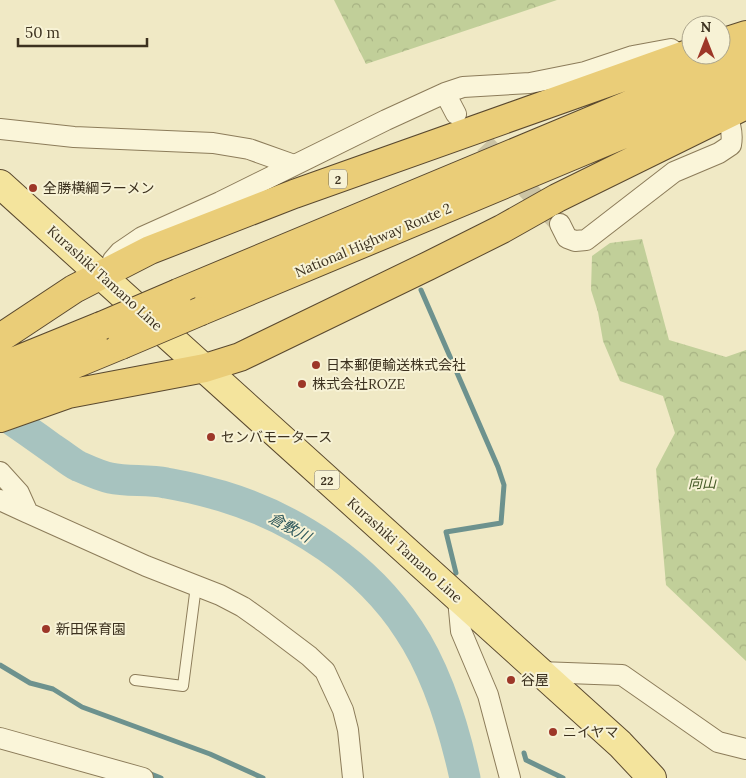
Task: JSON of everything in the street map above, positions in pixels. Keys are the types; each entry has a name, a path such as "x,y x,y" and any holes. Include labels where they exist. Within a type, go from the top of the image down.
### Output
{"highway":[{"path":"731,41 746,36"},
{"name":"National Highway Route 2","path":"10,390 101,326 746,56"},
{"name":"2","path":"0,338 74,289 150,250 294,194 681,57"},
{"name":"National Highway Route 2","path":"10,390 746,84"},
{"path":"0,418 10,390 68,394 205,368 240,357 428,266 502,229 557,198 736,110"}],"main road":[{"name":"Kurashiki Tamano Line","path":"0,184 620,744 652,778"}],"street":[{"path":"100,275 120,252 142,238 445,93 463,87 530,83 585,72 633,56 671,49 681,53"},
{"path":"445,93 456,114"},
{"path":"560,224 567,238 575,242 586,240 674,172 719,153 731,145 730,123 736,110"},
{"path":"0,129 74,137 213,143 249,148 294,164"},
{"path":"0,472 19,493 28,513"},
{"path":"0,500 146,566 220,595 243,607 310,656 325,672 343,710 348,730 354,778"},
{"path":"458,599 461,630 488,695 510,778"},
{"path":"540,672 622,675 718,742 746,749"},
{"path":"0,738 143,778"}],"lane":[{"path":"135,680 183,686 196,586"}],"green space":[{"path":"334,0 557,0 366,64"},
{"name":"向山","path":"642,239 669,340 726,357 746,350 746,661 666,585 656,469 675,433 663,396 620,381 603,341 598,312 591,290 592,256 610,243"}],"waterway":[{"path":"421,290 498,467 504,485 501,523 446,532 456,573"},
{"name":"倉敷川","path":"0,412 78,466 102,476 187,487 249,505 302,531 351,565 392,606 419,647 444,701 465,778"},
{"path":"0,665 30,683 53,689 82,707 210,754 263,778"},
{"path":"524,753 526,760 563,778"},
{"path":"146,772 161,778"}],"tunnel":[{"path":"464,122 560,224"}],"place":[{"name":"全勝横綱ラーメン","path":"33,188"},
{"name":"日本郵便輸送株式会社","path":"316,365"},
{"name":"株式会社ROZE","path":"302,384"},
{"name":"センバモータース","path":"211,437"},
{"name":"新田保育園","path":"46,629"},
{"name":"谷屋","path":"511,680"},
{"name":"ニイヤマ","path":"553,732"}]}
